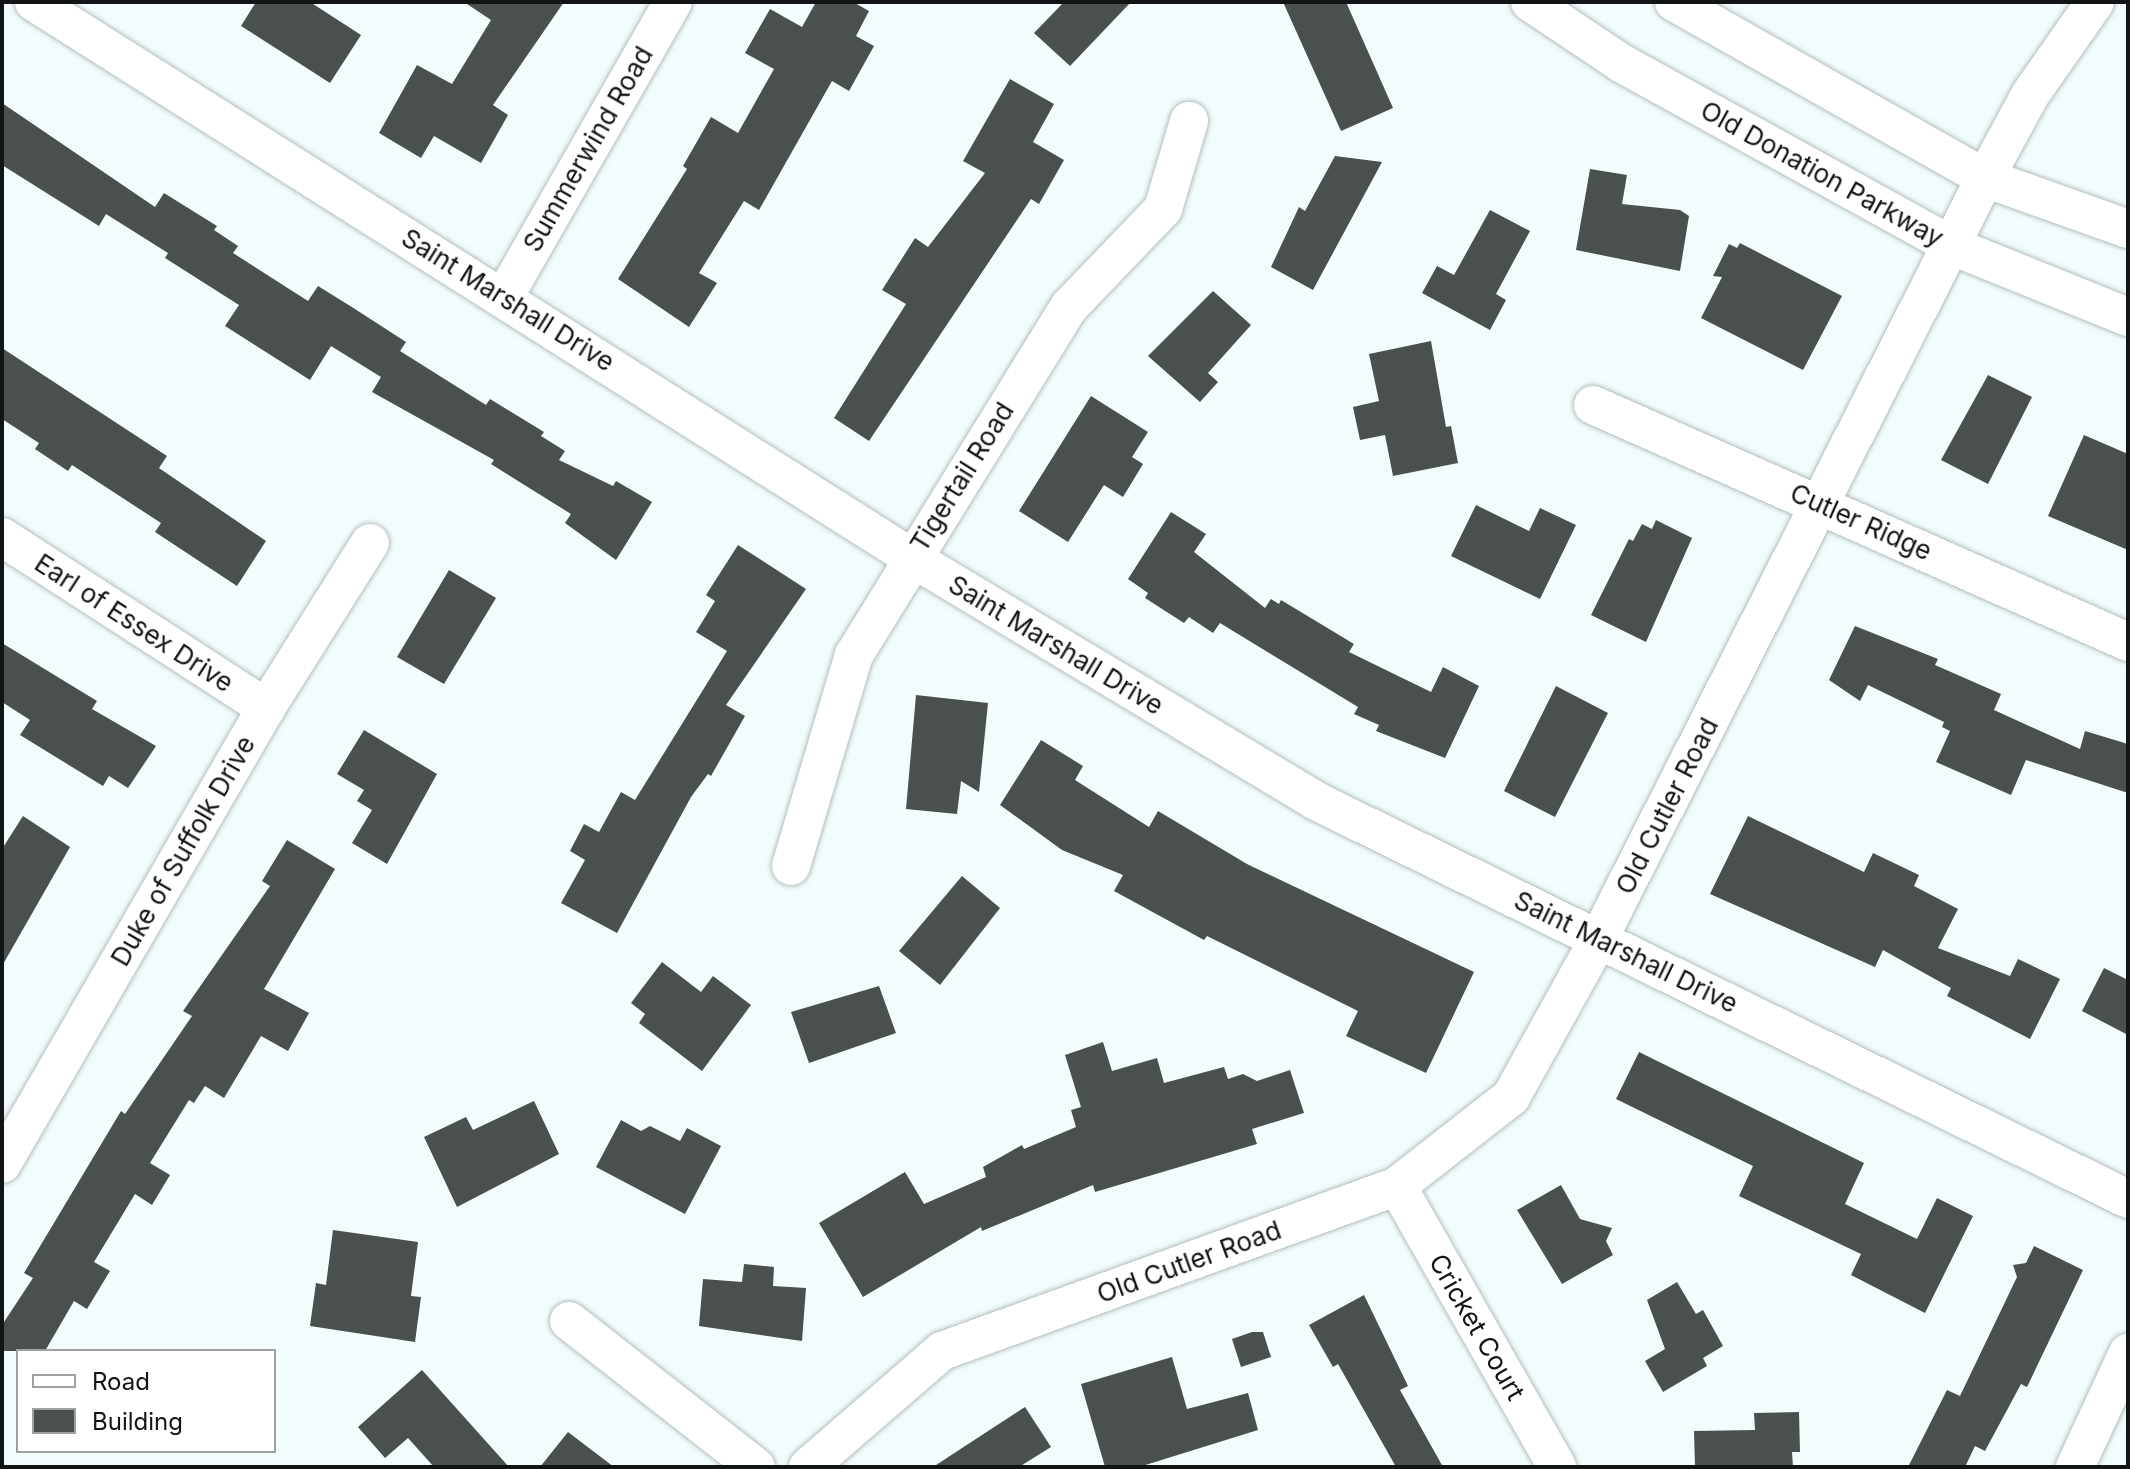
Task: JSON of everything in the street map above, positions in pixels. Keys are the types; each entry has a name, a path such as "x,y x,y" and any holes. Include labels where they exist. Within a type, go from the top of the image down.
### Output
{"street":[{"name":"Saint Marshall Drive","path":"34,2 912,558 1316,801 2128,1199"},
{"name":"Summerwind Road","path":"504,297 673,2"},
{"name":"Old Donation Parkway","path":"1530,2 1621,63 1952,246 2128,317"},
{"path":"1674,2 1985,178 2128,229"},
{"name":"Old Cutler Road","path":"808,1467 942,1351 1397,1186 1511,1097 1599,938 1985,178 2030,95 2095,2"},
{"name":"Tigertail Road","path":"791,866 854,655 1069,307 1163,209 1189,121"},
{"name":"Cutler Ridge","path":"1593,405 1821,503 2128,642"},
{"name":"Earl of Essex Drive","path":"2,537 266,708"},
{"name":"Duke of Suffolk Drive","path":"2,1164 266,708 370,543"},
{"name":"Cricket Court","path":"1397,1186 1557,1467"},
{"path":"569,1321 756,1467"},
{"path":"2075,1467 2128,1353"}],"building":[{"path":"256,2 310,2 361,35 330,83 241,26"},
{"path":"464,2 564,2 493,105 508,115 481,163 434,136 421,158 379,133 417,65 452,84 491,20"},
{"path":"816,2 853,2 869,11 856,36 874,46 849,91 832,81 759,210 744,201 699,273 717,283 689,327 618,279 687,169 683,166 711,117 738,133 774,69 745,53 770,9 802,27"},
{"path":"1064,2 1131,2 1070,66 1034,33"},
{"path":"1283,2 1346,2 1393,108 1341,131"},
{"path":"1010,79 1054,104 1033,142 1064,160 1039,204 1031,199 869,441 834,418 906,304 882,290 915,238 928,247 985,173 963,161"},
{"path":"2,103 155,207 164,193 217,226 214,230 238,246 233,253 308,301 318,286 355,309 406,342 400,351 486,405 490,399 544,432 541,436 565,451 559,460 613,486 616,481 652,502 616,560 565,523 571,514 491,464 494,460 372,392 381,377 331,346 310,380 225,326 239,305 165,258 168,253 106,214 99,226 2,165"},
{"path":"1335,156 1382,162 1313,290 1271,267 1299,207 1305,211"},
{"path":"1590,169 1627,175 1622,204 1680,210 1689,216 1680,271 1576,250"},
{"path":"1490,210 1530,231 1496,294 1506,300 1490,330 1422,293 1437,266 1454,275"},
{"path":"1740,243 1842,296 1803,370 1701,318 1722,277 1713,276 1729,244 1737,248"},
{"path":"1213,291 1251,325 1208,373 1218,382 1200,402 1148,356"},
{"path":"1431,341 1446,427 1451,426 1458,463 1393,476 1385,435 1360,440 1353,407 1379,401 1369,354"},
{"path":"2,348 167,456 159,468 266,541 237,586 155,532 161,523 72,465 68,471 35,449 39,443 2,419"},
{"path":"1988,375 2032,397 1988,484 1941,460"},
{"path":"1091,396 1148,432 1132,457 1143,464 1123,497 1104,485 1068,542 1019,511"},
{"path":"2084,435 2128,454 2128,550 2048,516"},
{"path":"1476,505 1529,531 1540,508 1576,525 1540,599 1451,556"},
{"path":"1171,512 1206,534 1194,552 1265,608 1271,599 1279,604 1281,600 1354,644 1349,652 1431,692 1443,667 1479,686 1445,758 1376,731 1379,725 1354,714 1358,707 1220,623 1213,633 1189,617 1184,623 1145,598 1148,593 1128,579"},
{"path":"1656,520 1692,538 1646,642 1591,615 1629,539 1633,541 1642,524 1652,529"},
{"path":"738,545 806,589 726,705 745,716 711,776 708,774 691,797 617,933 561,903 585,860 570,851 584,824 599,832 621,792 635,800 727,651 696,632 715,601 706,595"},
{"path":"449,570 496,598 444,684 397,657"},
{"path":"1855,626 1938,659 1935,665 2001,694 1994,710 2080,749 2085,731 2128,744 2128,793 2026,760 2011,795 1936,762 1950,731 1942,727 1944,722 1868,685 1860,701 1829,680"},
{"path":"2,643 97,701 92,709 156,746 128,788 109,776 103,786 20,735 30,720 2,702"},
{"path":"1556,686 1608,713 1555,817 1504,791"},
{"path":"916,695 988,703 979,792 961,781 957,814 906,809"},
{"path":"364,730 437,774 387,864 352,843 372,810 357,801 364,790 337,774"},
{"path":"1041,740 1083,766 1075,780 1149,827 1158,811 1247,864 1474,972 1426,1073 1346,1036 1358,1011 1207,936 1204,940 1114,891 1123,875 1062,850 1000,805"},
{"path":"23,816 70,847 2,966 2,849"},
{"path":"1748,816 1864,872 1873,853 1919,875 1914,886 1958,909 1938,948 2010,976 2018,959 2060,979 2030,1039 1947,996 1951,988 1883,950 1875,967 1710,894"},
{"path":"287,840 335,869 264,989 309,1013 288,1051 261,1036 224,1098 205,1086 194,1103 189,1100 150,1163 170,1175 152,1205 135,1194 94,1262 110,1271 87,1309 74,1301 46,1349 2,1351 2,1325 33,1278 24,1273 121,1111 125,1114 192,1016 183,1011 270,886 262,881"},
{"path":"962,876 1000,908 940,985 899,951"},
{"path":"662,962 701,992 713,976 751,1005 702,1071 639,1023 645,1014 631,1003"},
{"path":"2104,968 2128,980 2128,1035 2082,1011"},
{"path":"879,986 896,1033 809,1063 791,1012"},
{"path":"1103,1042 1112,1071 1157,1058 1164,1083 1224,1067 1228,1079 1243,1074 1257,1081 1290,1070 1304,1113 1252,1129 1257,1144 1095,1192 1093,1185 982,1231 981,1227 863,1297 819,1223 905,1172 924,1204 986,1177 983,1167 1022,1145 1024,1149 1076,1127 1071,1110 1081,1107 1065,1055"},
{"path":"1639,1052 1864,1163 1845,1204 1917,1239 1937,1198 1973,1216 1925,1313 1851,1275 1861,1254 1739,1196 1753,1166 1616,1099"},
{"path":"534,1101 559,1154 457,1207 424,1137 466,1117 473,1130"},
{"path":"621,1120 641,1131 650,1126 680,1141 687,1128 721,1146 685,1214 596,1167"},
{"path":"1561,1185 1580,1219 1612,1228 1606,1241 1613,1255 1562,1284 1517,1210"},
{"path":"333,1230 418,1242 411,1296 421,1297 415,1342 310,1326 316,1283 326,1285"},
{"path":"2034,1246 2083,1270 2027,1387 2021,1384 1985,1451 1975,1446 1965,1467 1908,1467 1947,1390 1960,1396 2017,1277 2013,1265 2026,1263"},
{"path":"744,1264 774,1267 773,1286 806,1288 802,1341 699,1326 703,1279 742,1282"},
{"path":"1677,1282 1696,1314 1703,1310 1723,1346 1703,1358 1707,1366 1663,1392 1645,1361 1665,1349 1647,1300"},
{"path":"1364,1295 1408,1386 1400,1390 1443,1467 1396,1467 1338,1364 1333,1367 1309,1325"},
{"path":"1252,1332 1263,1332 1271,1357 1241,1367 1232,1339"},
{"path":"1172,1357 1187,1409 1248,1393 1258,1430 1139,1467 1105,1467 1081,1384"},
{"path":"422,1370 509,1467 434,1467 408,1438 385,1458 358,1427"},
{"path":"1025,1407 1051,1447 1019,1467 933,1467"},
{"path":"1799,1412 1800,1452 1792,1452 1793,1467 1695,1467 1694,1431 1755,1430 1754,1413"},
{"path":"568,1432 614,1467 540,1467"}]}
